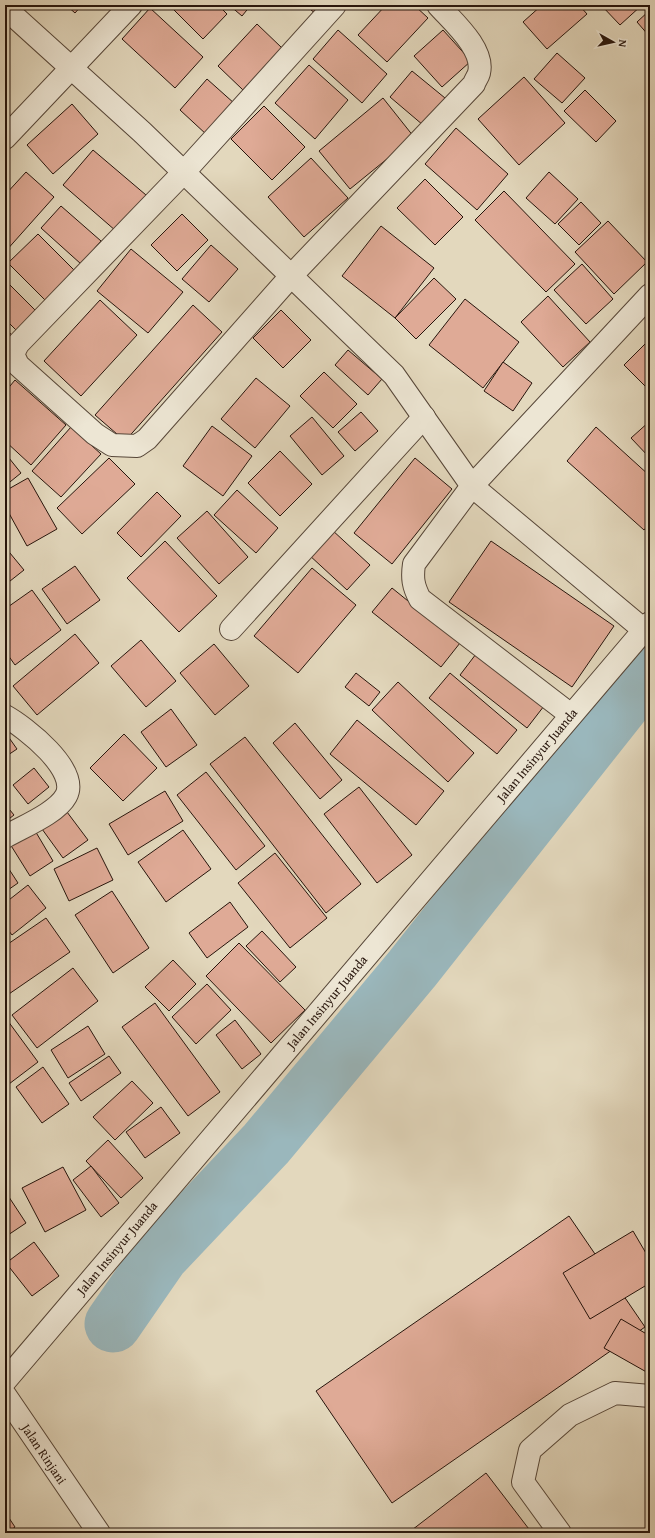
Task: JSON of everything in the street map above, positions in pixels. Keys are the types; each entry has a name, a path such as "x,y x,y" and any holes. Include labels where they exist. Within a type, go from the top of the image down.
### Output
{"street":[{"path":"5,138 131,5"},
{"path":"335,5 184,172 18,344 13,354 18,365 95,434 112,445 137,446 147,438 291,276 474,84 479,72 479,58 472,44 438,5"},
{"path":"5,8 184,172 394,375 472,486 647,626"},
{"path":"571,715 420,599 414,588 412,576 414,564 472,486 650,295"},
{"path":"231,629 424,417"},
{"name":"Jalan Insinyur Juanda","path":"5,1381 647,626"},
{"path":"5,716 43,744 68,776 70,788 66,797 52,811 5,837"},
{"path":"560,1533 523,1482 530,1450 570,1415 615,1393 650,1396"},
{"name":"Jalan Rinjani","path":"5,1395 85,1523 99,1533"}],"building":[{"path":"66,5 82,5 75,13"},
{"path":"169,5 218,5 227,14 203,39"},
{"path":"229,5 251,5 242,16"},
{"path":"305,5 323,5 316,14"},
{"path":"386,5 414,5 428,18 387,62 358,35"},
{"path":"542,5 579,5 587,14 547,49 523,22"},
{"path":"601,5 642,5 620,25"},
{"path":"150,8 203,57 175,88 122,39"},
{"path":"650,10 650,37 637,22"},
{"path":"257,24 282,48 243,90 218,66"},
{"path":"338,30 387,74 362,103 313,59"},
{"path":"443,30 471,61 442,87 414,56"},
{"path":"557,53 585,78 562,103 534,79"},
{"path":"309,65 348,100 315,139 275,103"},
{"path":"412,71 445,98 423,125 390,97"},
{"path":"524,77 565,123 519,165 478,119"},
{"path":"207,79 235,104 207,135 180,110"},
{"path":"585,90 616,121 596,142 564,111"},
{"path":"383,98 414,137 350,189 319,151"},
{"path":"72,104 98,134 53,174 27,145"},
{"path":"264,106 305,147 272,180 231,139"},
{"path":"456,128 508,174 477,210 425,164"},
{"path":"93,150 146,195 116,231 63,185"},
{"path":"311,158 348,198 304,237 268,197"},
{"path":"26,172 54,197 5,252 5,195"},
{"path":"549,172 578,199 555,224 526,198"},
{"path":"425,179 463,217 435,245 397,208"},
{"path":"504,191 575,264 546,292 475,220"},
{"path":"581,202 601,223 579,245 558,224"},
{"path":"61,206 101,241 81,264 41,228"},
{"path":"182,214 208,240 177,271 151,245"},
{"path":"608,221 647,262 614,294 575,252"},
{"path":"381,226 434,268 395,318 342,276"},
{"path":"38,234 75,271 45,300 8,263"},
{"path":"211,245 238,269 209,302 182,279"},
{"path":"131,249 183,292 148,333 97,291"},
{"path":"582,264 613,299 586,324 554,290"},
{"path":"434,278 456,299 416,339 395,318"},
{"path":"5,280 37,312 18,332 5,319"},
{"path":"548,296 590,342 563,367 521,322"},
{"path":"465,299 519,342 483,388 429,345"},
{"path":"100,300 137,335 81,396 44,361"},
{"path":"193,305 222,332 125,441 95,415"},
{"path":"281,310 311,340 283,368 253,338"},
{"path":"5,329 12,335 5,344"},
{"path":"650,339 650,391 624,365"},
{"path":"348,350 382,379 368,395 335,365"},
{"path":"503,362 532,383 513,411 484,391"},
{"path":"324,372 357,404 333,428 300,396"},
{"path":"256,378 290,406 255,448 221,419"},
{"path":"15,380 66,425 31,465 5,441 5,392"},
{"path":"361,412 378,431 355,451 338,432"},
{"path":"312,417 344,456 322,475 290,436"},
{"path":"650,421 650,458 631,438"},
{"path":"212,426 252,456 223,496 183,466"},
{"path":"71,427 101,454 61,497 32,471"},
{"path":"596,427 650,476 650,523 644,530 567,461"},
{"path":"280,451 312,484 280,516 248,483"},
{"path":"5,453 21,473 5,486"},
{"path":"109,458 135,484 82,534 57,508"},
{"path":"415,458 452,489 392,564 354,533"},
{"path":"28,478 57,529 27,546 5,506 5,491"},
{"path":"237,490 278,528 256,553 214,515"},
{"path":"157,492 181,516 141,557 117,533"},
{"path":"207,511 248,557 219,584 177,538"},
{"path":"331,529 370,565 347,590 308,554"},
{"path":"165,541 217,596 179,632 127,578"},
{"path":"491,541 614,626 572,687 449,602"},
{"path":"5,547 24,570 5,585"},
{"path":"75,566 100,600 67,624 42,589"},
{"path":"312,568 356,605 298,673 254,636"},
{"path":"392,588 460,643 441,667 372,612"},
{"path":"32,590 61,630 15,665 5,651 5,609"},
{"path":"75,634 99,663 37,715 13,686"},
{"path":"141,640 176,681 146,707 111,666"},
{"path":"214,644 249,686 215,715 180,673"},
{"path":"476,654 544,706 527,728 460,675"},
{"path":"356,673 380,692 369,706 345,687"},
{"path":"450,673 517,730 497,754 429,698"},
{"path":"398,682 474,753 448,782 372,710"},
{"path":"171,709 197,745 166,767 141,732"},
{"path":"357,720 444,791 416,825 330,754"},
{"path":"295,723 342,780 320,799 273,743"},
{"path":"5,732 17,749 5,757"},
{"path":"124,734 157,768 123,801 90,768"},
{"path":"245,737 361,884 326,913 210,764"},
{"path":"34,768 49,787 28,804 13,785"},
{"path":"206,772 265,846 236,870 177,795"},
{"path":"359,787 412,855 377,883 324,814"},
{"path":"165,791 183,821 128,855 109,824"},
{"path":"5,804 14,815 5,822"},
{"path":"67,812 88,840 63,858 42,829"},
{"path":"34,829 53,861 30,876 10,844"},
{"path":"183,830 211,869 166,902 138,862"},
{"path":"97,848 113,880 69,901 54,869"},
{"path":"275,853 327,918 290,948 238,883"},
{"path":"5,863 18,883 5,892"},
{"path":"28,885 46,908 12,935 5,926 5,903"},
{"path":"112,891 149,948 113,973 75,915"},
{"path":"230,902 248,927 207,958 189,933"},
{"path":"46,918 70,952 6,996 5,946"},
{"path":"262,931 296,967 280,982 246,946"},
{"path":"239,943 305,1010 271,1043 206,976"},
{"path":"173,960 196,984 169,1011 145,987"},
{"path":"73,968 98,1001 37,1048 12,1015"},
{"path":"207,984 231,1010 196,1044 172,1017"},
{"path":"155,1003 220,1092 188,1116 122,1027"},
{"path":"5,1017 38,1062 5,1087"},
{"path":"235,1020 261,1054 242,1069 216,1035"},
{"path":"88,1026 105,1054 68,1078 51,1050"},
{"path":"109,1056 121,1073 81,1101 69,1083"},
{"path":"43,1067 69,1104 42,1123 16,1087"},
{"path":"132,1081 153,1103 115,1140 93,1117"},
{"path":"161,1107 180,1133 145,1158 126,1132"},
{"path":"108,1140 143,1178 121,1198 86,1161"},
{"path":"91,1166 119,1203 101,1217 73,1180"},
{"path":"63,1167 86,1210 45,1232 22,1188"},
{"path":"5,1191 26,1223 5,1237"},
{"path":"569,1216 645,1327 392,1503 316,1391"},
{"path":"633,1231 650,1260 650,1283 590,1319 563,1273"},
{"path":"34,1242 59,1276 32,1296 6,1263"},
{"path":"621,1319 650,1336 650,1374 604,1348"},
{"path":"486,1473 532,1533 408,1533"},
{"path":"5,1512 15,1527 7,1533 5,1533"}],"waterway":[{"path":"113,1324 160,1256 266,1144 412,969 650,668"}]}
